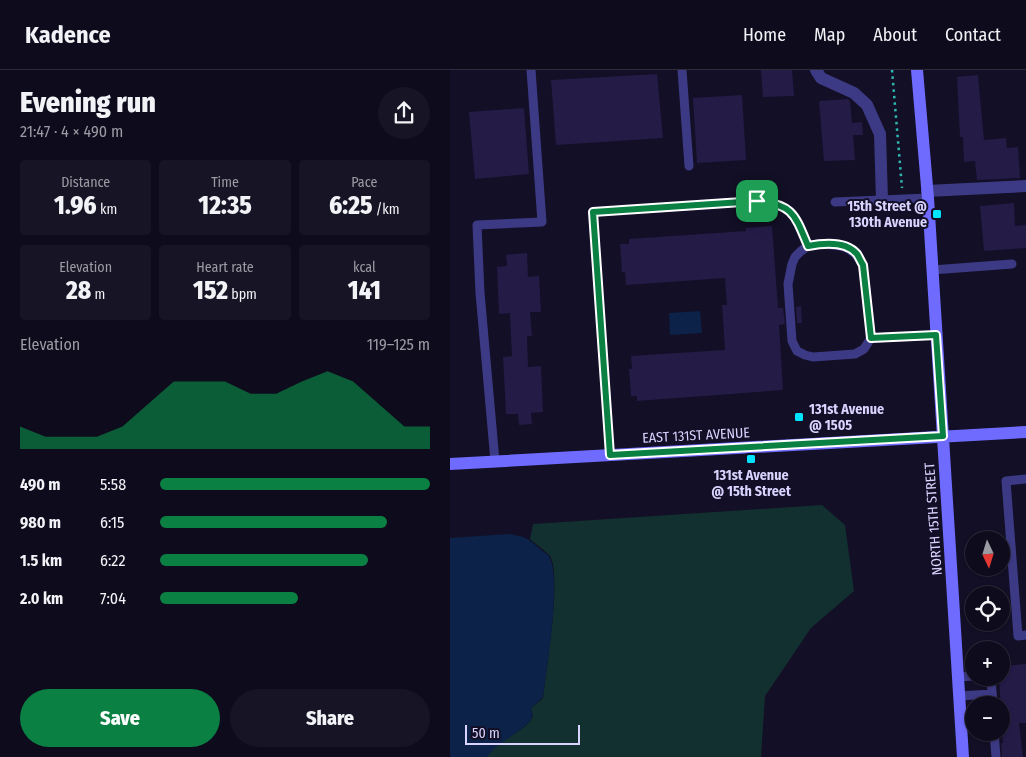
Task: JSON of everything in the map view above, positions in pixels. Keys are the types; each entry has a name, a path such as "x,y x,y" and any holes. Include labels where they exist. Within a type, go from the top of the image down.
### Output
{"street":[{"path":"816,70 822,78 854,93 866,106 880,134 882,200"},
{"name":"NORTH 15TH STREET","path":"917,70 927,195 963,757"},
{"path":"927,195 1026,186"},
{"name":"EAST 131ST AVENUE","path":"450,464 1026,432"}],"lane":[{"path":"494,461 480,293 477,225 542,222 531,70"},
{"path":"682,70 689,166"},
{"path":"835,202 902,199 927,195"},
{"path":"610,455 593,212 757,201 774,202 791,211 799,224 808,246"},
{"path":"818,244 840,245 857,254 863,265 871,338 864,349 855,354 813,357 797,351 792,341 788,284 792,264 801,251 808,246 818,244"},
{"path":"932,270 1012,264"},
{"path":"871,338 936,335"},
{"path":"1026,479 1006,481 1018,636 1026,635"},
{"path":"958,677 965,677"},
{"path":"959,696 992,694 992,686"},
{"path":"995,741 996,757"}],"path":[{"path":"892,70 902,199"}],"green space":[{"path":"822,505 845,525 854,591 811,628 765,696 761,757 487,757 498,745 524,728 533,716 531,708 543,698 552,624 554,583 553,566 550,556 530,539 533,524"}],"water":[{"path":"700,311 702,333 670,335 669,313"},
{"path":"509,534 532,542 548,555 552,565 554,601 543,697 531,708 532,716 530,721 491,751 487,757 450,757 450,538"}],"building":[{"path":"761,70 792,70 794,96 763,97"},
{"path":"657,74 663,138 556,145 551,80"},
{"path":"978,75 984,140 1006,138 1007,148 1018,147 1020,178 977,180 975,161 964,162 963,137 960,137 957,77"},
{"path":"742,95 746,160 697,163 693,98"},
{"path":"848,99 850,101 852,123 862,122 863,135 853,135 855,160 824,161 819,101"},
{"path":"524,108 529,174 475,179 469,112"},
{"path":"1014,203 1015,226 1026,225 1026,248 984,251 980,206"},
{"path":"772,226 778,308 783,308 785,324 779,325 783,390 637,401 637,396 631,396 629,369 632,369 631,356 725,350 722,305 727,305 725,278 626,285 625,272 622,272 620,244 629,244 629,239 746,231 746,228"},
{"path":"527,253 528,277 539,276 541,312 530,312 532,336 527,336 528,367 541,366 543,412 531,413 532,424 519,425 518,414 506,414 503,357 512,356 510,313 499,314 497,267 507,266 506,255"},
{"path":"801,306 802,323 797,323 796,307"},
{"path":"1026,664 1026,723 1019,723 1023,757 1002,757 1001,743 1003,741 1010,741 1010,696 1000,696 999,686 1010,686 1010,665"}],"place":[{"name":"15th Street @ 130th Avenue","path":"937,214"},
{"name":"131st Avenue @ 1505","path":"799,417"},
{"name":"131st Avenue @ 15th Street","path":"751,459"}],"route":[{"path":"757,201 774,202 791,211 799,224 808,246 818,244 840,245 857,254 863,265 871,338 936,335 943,436 610,455 593,212 757,201"}]}
